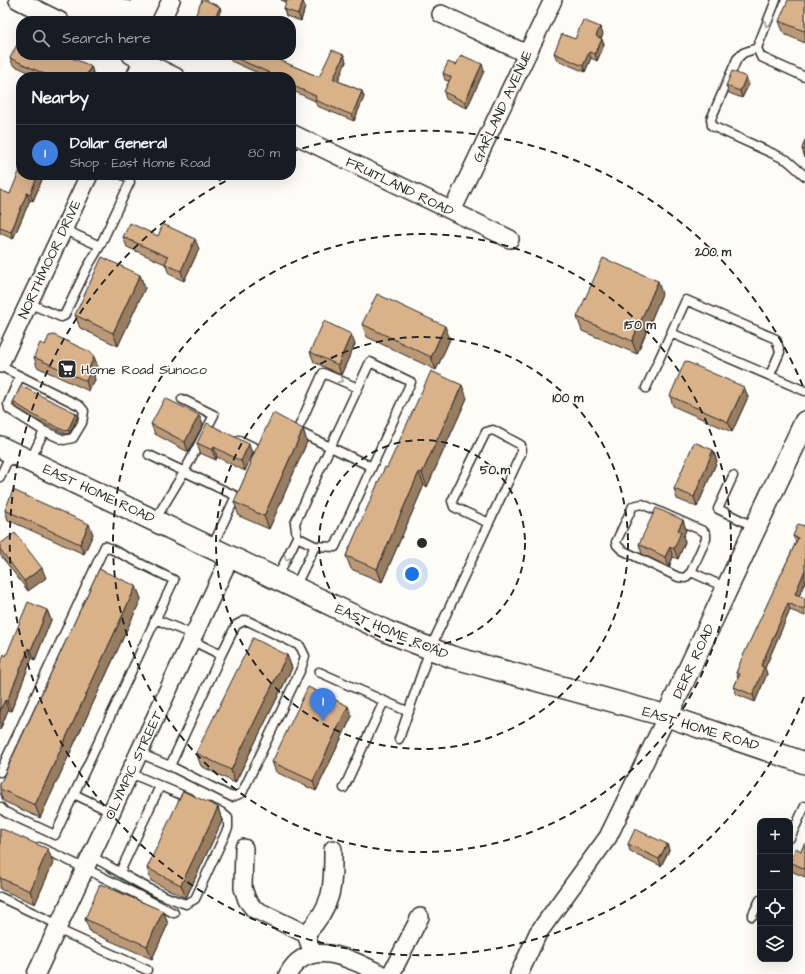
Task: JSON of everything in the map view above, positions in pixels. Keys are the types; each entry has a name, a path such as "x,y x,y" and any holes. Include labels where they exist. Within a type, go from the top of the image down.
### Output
{"street":[{"path":"18,0 50,16"},
{"path":"163,16 171,0"},
{"name":"GARLAND AVENUE","path":"452,211 552,0"},
{"path":"441,14 527,54"},
{"path":"136,72 138,60"},
{"path":"145,60 167,72"},
{"name":"FRUITLAND ROAD","path":"296,135 510,239"},
{"name":"NORTHMOOR DRIVE","path":"0,365 87,180"},
{"name":"DERR ROAD","path":"519,974 538,933 608,837 667,716 805,422"},
{"name":"EAST HOME ROAD","path":"14,453 388,632 452,658 667,716 764,747 805,763"},
{"name":"OLYMPIC STREET","path":"36,974 230,556"},
{"path":"244,848 244,888 247,900 254,909 306,934 313,954"},
{"path":"306,934 320,919 326,908 333,886 333,848"},
{"path":"390,974 420,917"},
{"path":"288,974 300,960 313,954 328,953 344,957 381,974"}],"lane":[{"path":"776,0 757,48 761,57 805,77"},
{"path":"757,48 743,53 737,59 711,119 712,126 788,160 805,176"},
{"path":"28,303 61,317 64,316 87,268 100,246 130,182 130,180"},
{"path":"63,229 100,246"},
{"path":"646,388 686,300 776,339 780,352 770,375"},
{"path":"671,333 805,391"},
{"path":"286,583 297,537 295,523 370,362 412,382 335,547 315,546 297,537"},
{"path":"0,365 80,406 84,411 82,423 73,438 64,440 9,409 8,404 20,376"},
{"path":"358,388 323,373 297,430 372,467"},
{"path":"156,520 212,426 214,415 182,399"},
{"path":"0,477 14,453 44,430"},
{"path":"399,739 430,649 489,523 521,454 521,446 493,430 486,432 452,501 454,507 489,523"},
{"path":"234,438 260,450 254,464"},
{"path":"149,455 184,472 238,493 211,548"},
{"path":"733,476 718,509 756,527"},
{"path":"642,504 700,529 706,534 706,539 691,572 685,578 678,577 622,550 617,545 616,542 633,506 642,504"},
{"path":"0,772 105,546 174,580 55,835 5,812 0,807"},
{"path":"286,583 315,546"},
{"path":"691,572 727,588"},
{"path":"155,619 221,655"},
{"path":"139,752 232,797 242,793 302,669 305,656 300,646 246,620 236,625 170,766"},
{"path":"319,672 409,712"},
{"path":"344,788 384,701"},
{"path":"28,843 120,872 129,879 173,900 186,904 195,899 228,828 228,818 221,812 130,773"},
{"path":"120,872 160,786"},
{"path":"74,794 111,812"},
{"path":"793,832 805,806"},
{"path":"88,862 111,883 174,913"},
{"path":"0,897 147,970"},
{"path":"752,916 757,906"}],"building":[{"path":"202,0 220,7 216,16 195,16"},
{"path":"287,0 303,1 298,14 284,9"},
{"path":"788,0 805,0 804,31 779,21"},
{"path":"583,20 600,27 596,36 602,39 595,54 589,52 583,66 554,53 562,34 575,39"},
{"path":"16,47 16,60 77,60 91,66 88,72 40,72 10,58"},
{"path":"332,50 344,55 333,79 362,91 352,115 315,100 316,96 296,87 296,72 268,72 240,60 279,60 319,77"},
{"path":"461,55 482,64 465,102 444,92 451,77 443,73 448,62 456,65"},
{"path":"732,71 746,77 740,91 726,86"},
{"path":"805,140 805,150 802,149"},
{"path":"16,179 36,180 30,194 27,193 11,232 0,228 0,190 10,194"},
{"path":"130,223 158,236 163,224 195,239 181,271 165,264 168,257 123,237"},
{"path":"102,257 140,275 113,333 75,315"},
{"path":"603,258 658,281 632,341 577,317"},
{"path":"377,294 445,326 431,357 362,324"},
{"path":"324,321 351,334 338,365 310,352"},
{"path":"54,335 92,353 94,357 89,368 91,370 86,381 34,357 40,343 45,345 49,336"},
{"path":"685,361 744,387 728,422 670,396"},
{"path":"431,371 462,385 422,473 419,472 377,569 346,556 385,467 387,468"},
{"path":"21,386 76,413 68,430 65,431 37,417 13,402"},
{"path":"165,398 199,415 185,442 151,424"},
{"path":"273,413 303,429 264,516 234,502 251,463 250,462"},
{"path":"207,423 249,444 241,461 214,447 212,450 197,443"},
{"path":"694,442 713,450 694,497 674,489"},
{"path":"13,490 89,524 80,544 5,510"},
{"path":"656,508 683,520 678,530 681,532 674,549 670,547 665,557 639,544"},
{"path":"798,524 804,526 805,524 805,570 795,594 805,598 805,606 803,610 788,603 761,666 764,667 753,695 734,687 740,674 736,673 798,538 793,536"},
{"path":"15,533 42,568 24,581 0,549 0,544"},
{"path":"99,569 136,586 35,805 0,789 0,784"},
{"path":"28,602 47,610 31,650 29,648 7,701 5,700 0,711 0,664 4,654 6,656"},
{"path":"253,638 287,655 231,770 196,753"},
{"path":"308,687 348,706 313,781 272,762"},
{"path":"183,791 218,807 181,885 147,868"},
{"path":"0,828 48,849 30,891 0,878"},
{"path":"635,829 667,844 659,859 628,844"},
{"path":"805,843 805,869 793,863 793,855 796,848 801,851"},
{"path":"100,884 163,911 147,946 85,919"}],"place":[{"name":"Home Road Sunoco","path":"67,369"},
{"name":"Dollar General","path":"323,721"}]}
